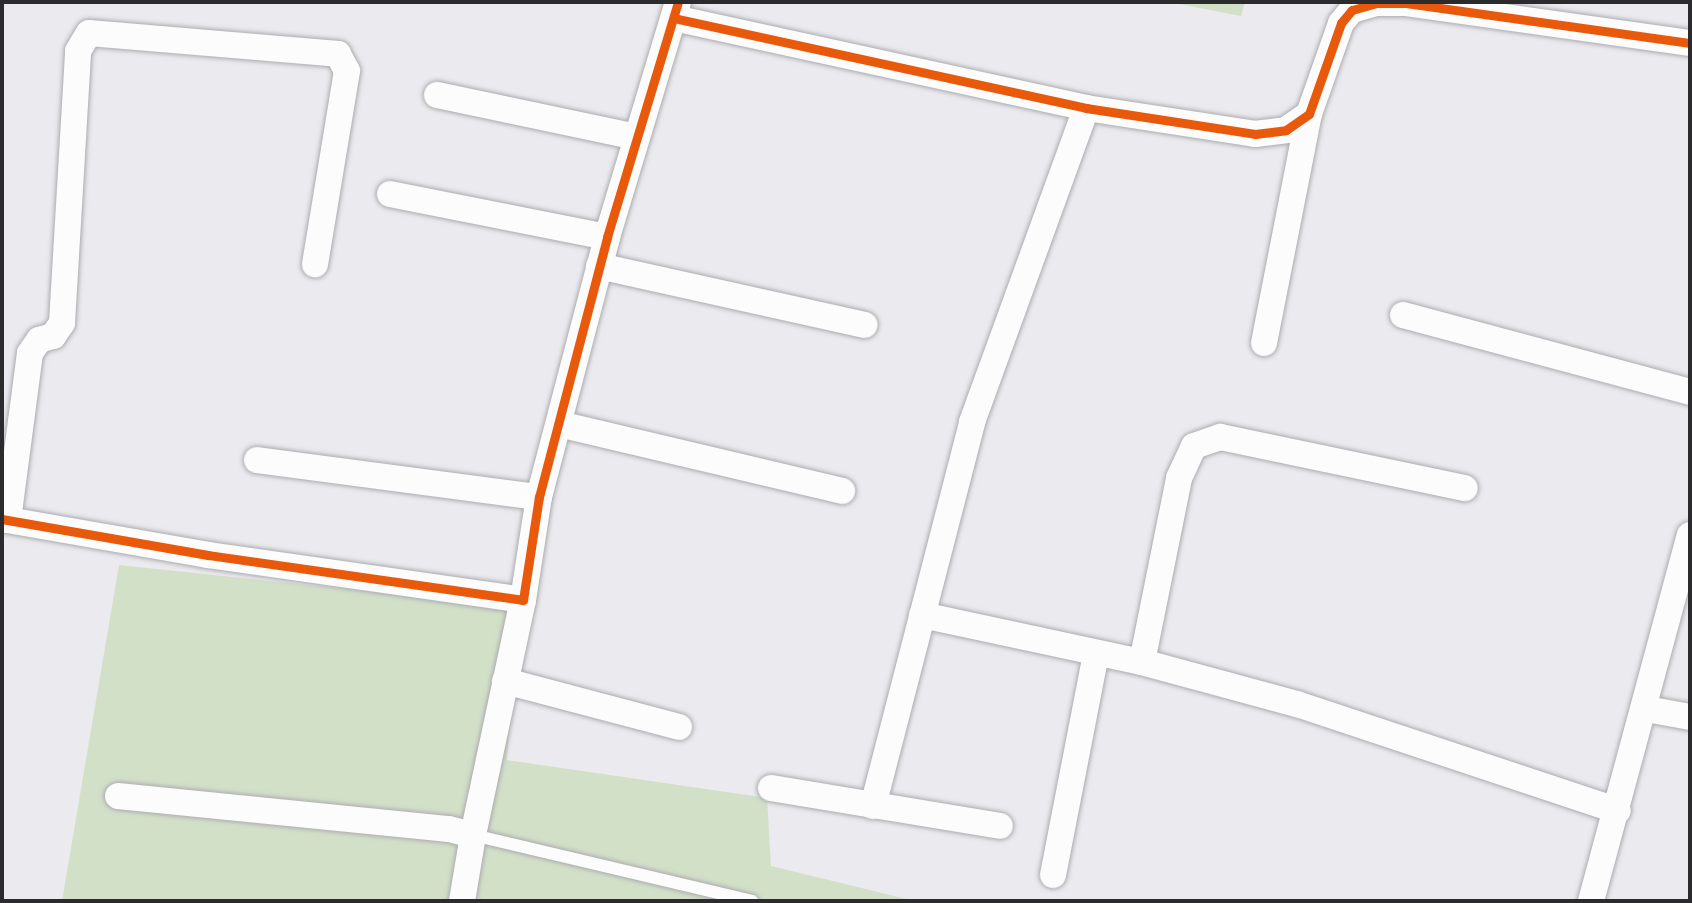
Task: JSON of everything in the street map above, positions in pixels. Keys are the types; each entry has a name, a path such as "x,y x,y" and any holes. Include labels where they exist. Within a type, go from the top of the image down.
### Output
{"street":[{"path":"1264,343 1309,114 1341,23 1352,10 1376,3 1405,3 1690,43"},
{"path":"462,901 523,600 539,497 607,237 676,10 1086,108 1255,134 1286,130 1309,114"},
{"path":"316,264 347,71 338,54 100,31 89,33 78,51 62,323 53,336 39,340 30,353 5,519 208,555 523,600"},
{"path":"437,95 636,136"},
{"path":"873,806 972,422 1086,108"},
{"path":"390,194 607,237"},
{"path":"599,266 865,325"},
{"path":"1403,315 1690,392"},
{"path":"559,424 842,491"},
{"path":"1142,662 1179,478 1194,446 1220,437 1465,488"},
{"path":"257,460 539,497"},
{"path":"1591,901 1646,709 1690,535"},
{"path":"922,615 1142,662 1297,704 1618,811"},
{"path":"1053,875 1096,653"},
{"path":"505,681 679,727"},
{"path":"1646,709 1690,717"},
{"path":"771,788 1000,827"},
{"path":"118,796 449,829 474,835"}],"lane":[{"path":"474,835 752,901"}],"green space":[{"path":"1169,2 1245,2 1241,16"},
{"path":"119,565 519,607 507,760 767,798 771,866 915,901 62,901"}],"cycle path":[{"path":"2,519 208,555 523,600 539,497 607,237 678,2"},
{"path":"674,18 1086,108 1255,134 1286,130 1309,114 1341,23 1352,10 1376,3 1405,3 1690,43"}]}
